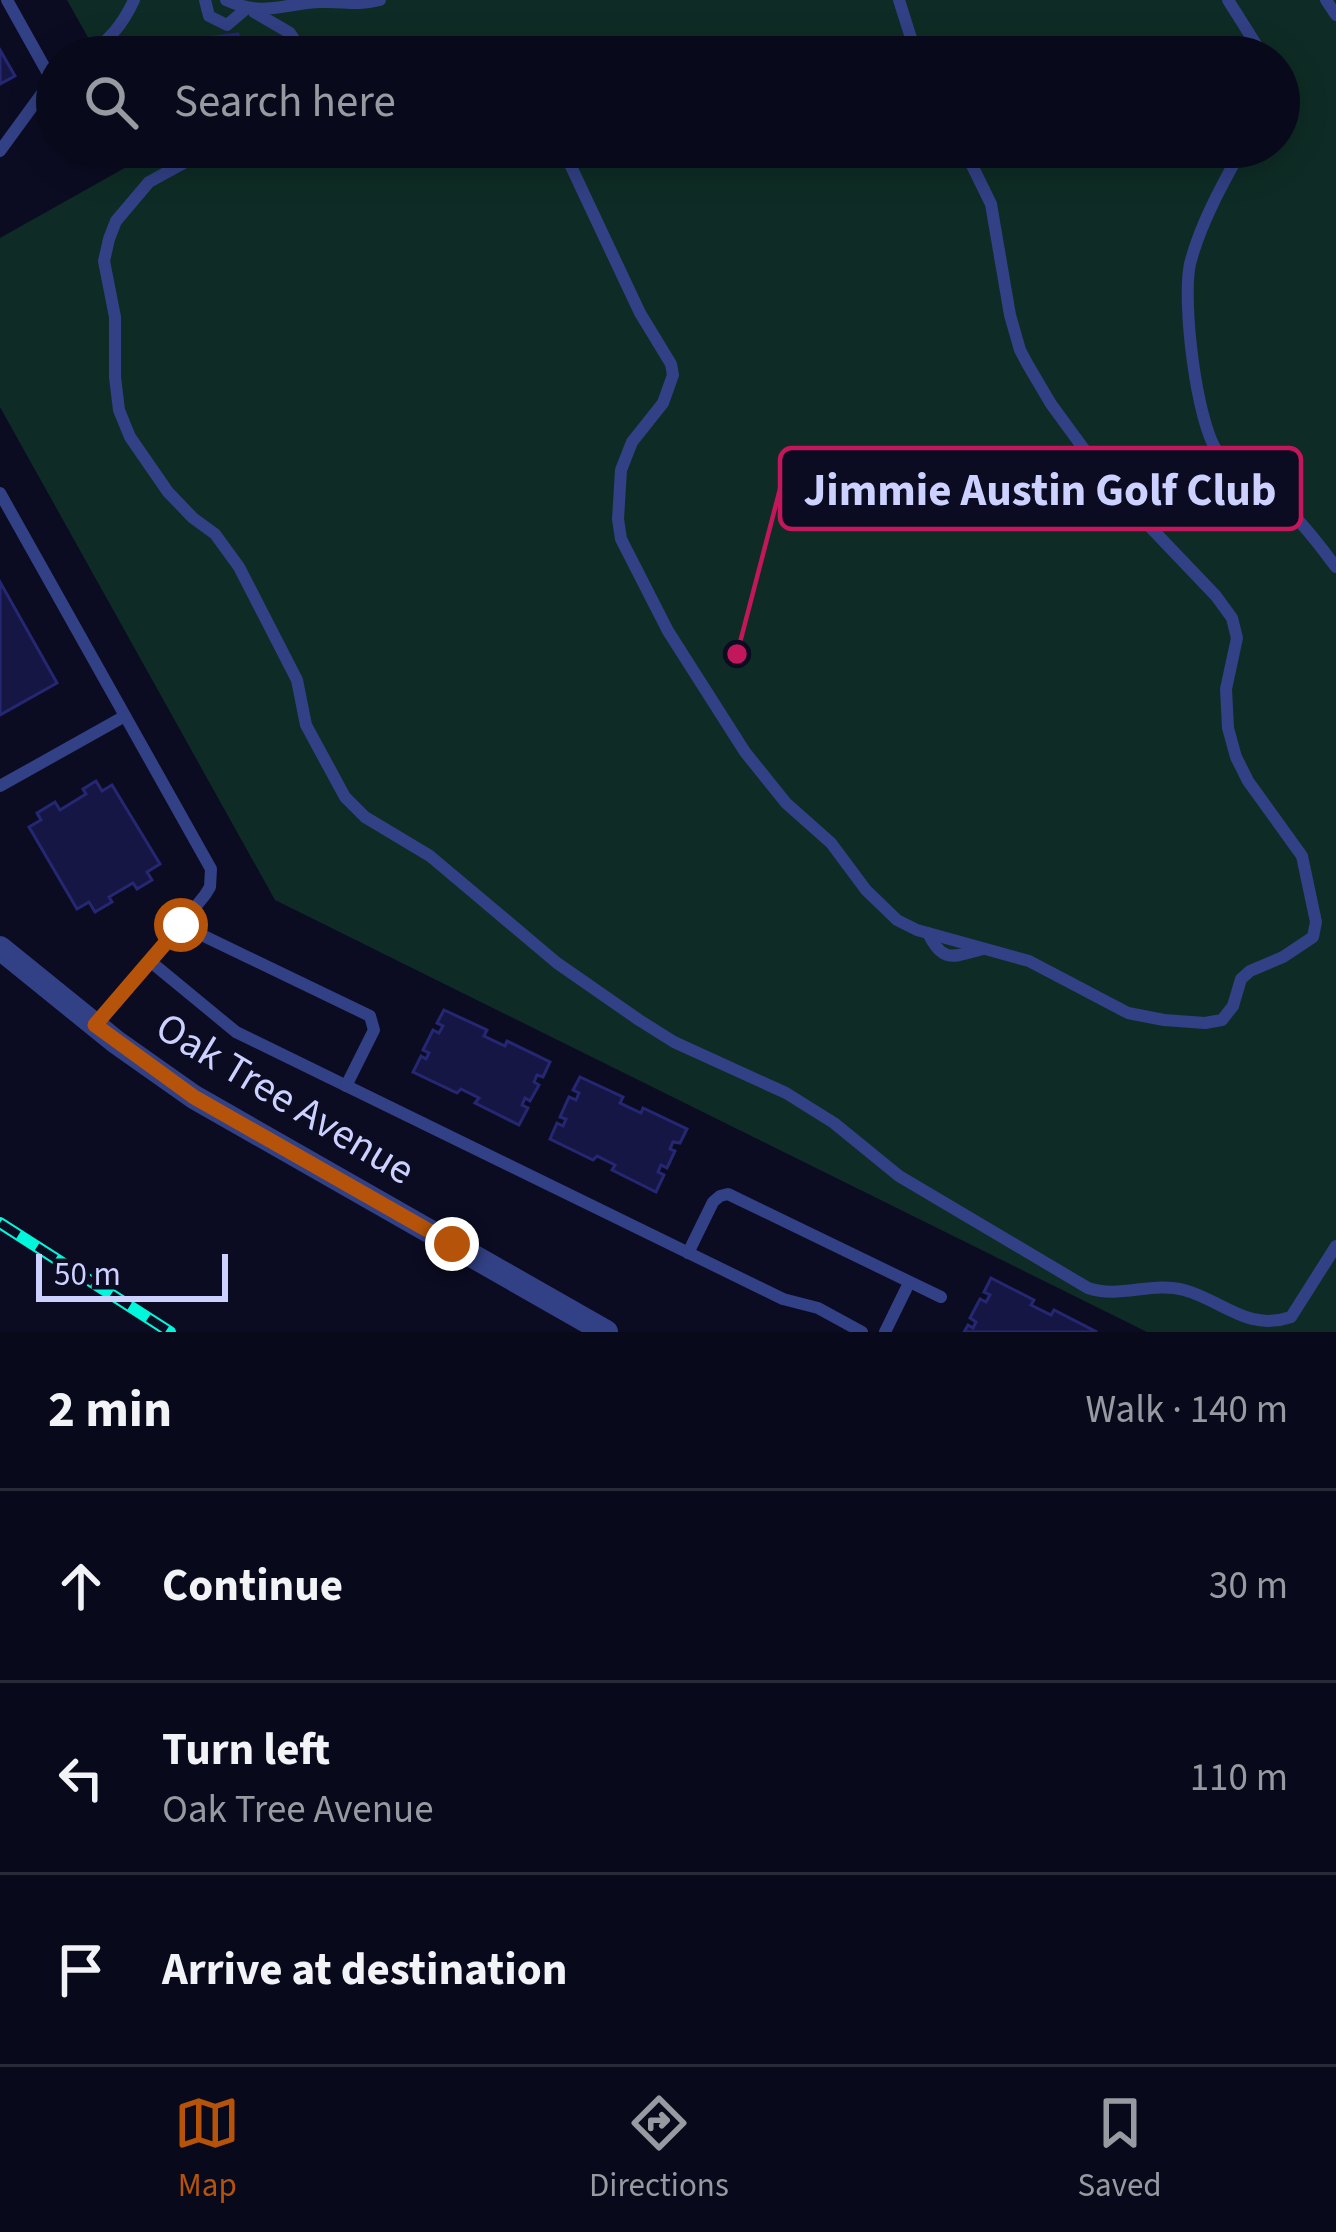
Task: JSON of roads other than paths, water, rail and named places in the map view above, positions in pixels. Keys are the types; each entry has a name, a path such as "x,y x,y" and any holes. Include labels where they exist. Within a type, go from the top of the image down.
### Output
{"street":[{"name":"Oak Tree Avenue","path":"0,948 194,1097 606,1332"}],"lane":[{"path":"7,0 36,46"},
{"path":"111,36 134,0"},
{"path":"205,0 209,16 227,25 249,9 380,0"},
{"path":"226,0 292,36"},
{"path":"898,0 910,36"},
{"path":"1228,0 1251,36"},
{"path":"1326,0 1336,15"},
{"path":"0,151 36,102"},
{"path":"173,168 148,182 116,221 104,261 115,317 119,410 148,466 239,567 297,680 316,744 345,797 365,817 430,856 557,962 674,1042 786,1094 834,1124 899,1176 1088,1288 1102,1293 1188,1290 1246,1322 1278,1322 1291,1317 1336,1246"},
{"path":"572,168 673,375 663,403 632,442 621,470 621,539 698,683 769,784 831,843 866,890 897,920 1029,961 1128,1013 1214,1023 1228,1014 1241,979 1250,971 1313,937 1316,922 1302,856 1262,804 1236,757 1226,705 1237,638 1232,618 1111,486 1028,365 1010,315 991,204 973,168"},
{"path":"1233,168 1189,269 1190,335 1208,434 1226,463 1295,517 1336,567"},
{"path":"0,493 211,869 210,887 95,1025"},
{"path":"0,785 125,716"},
{"path":"181,925 370,1016 374,1030 346,1086"},
{"path":"151,962 236,1032 783,1300 818,1308 862,1332"},
{"path":"688,1253 713,1202 728,1194 941,1297"},
{"path":"885,1332 909,1283"}],"railway":[{"path":"0,1223 170,1332"}],"place":[{"name":"Jimmie Austin Golf Club","path":"737,654"}]}
